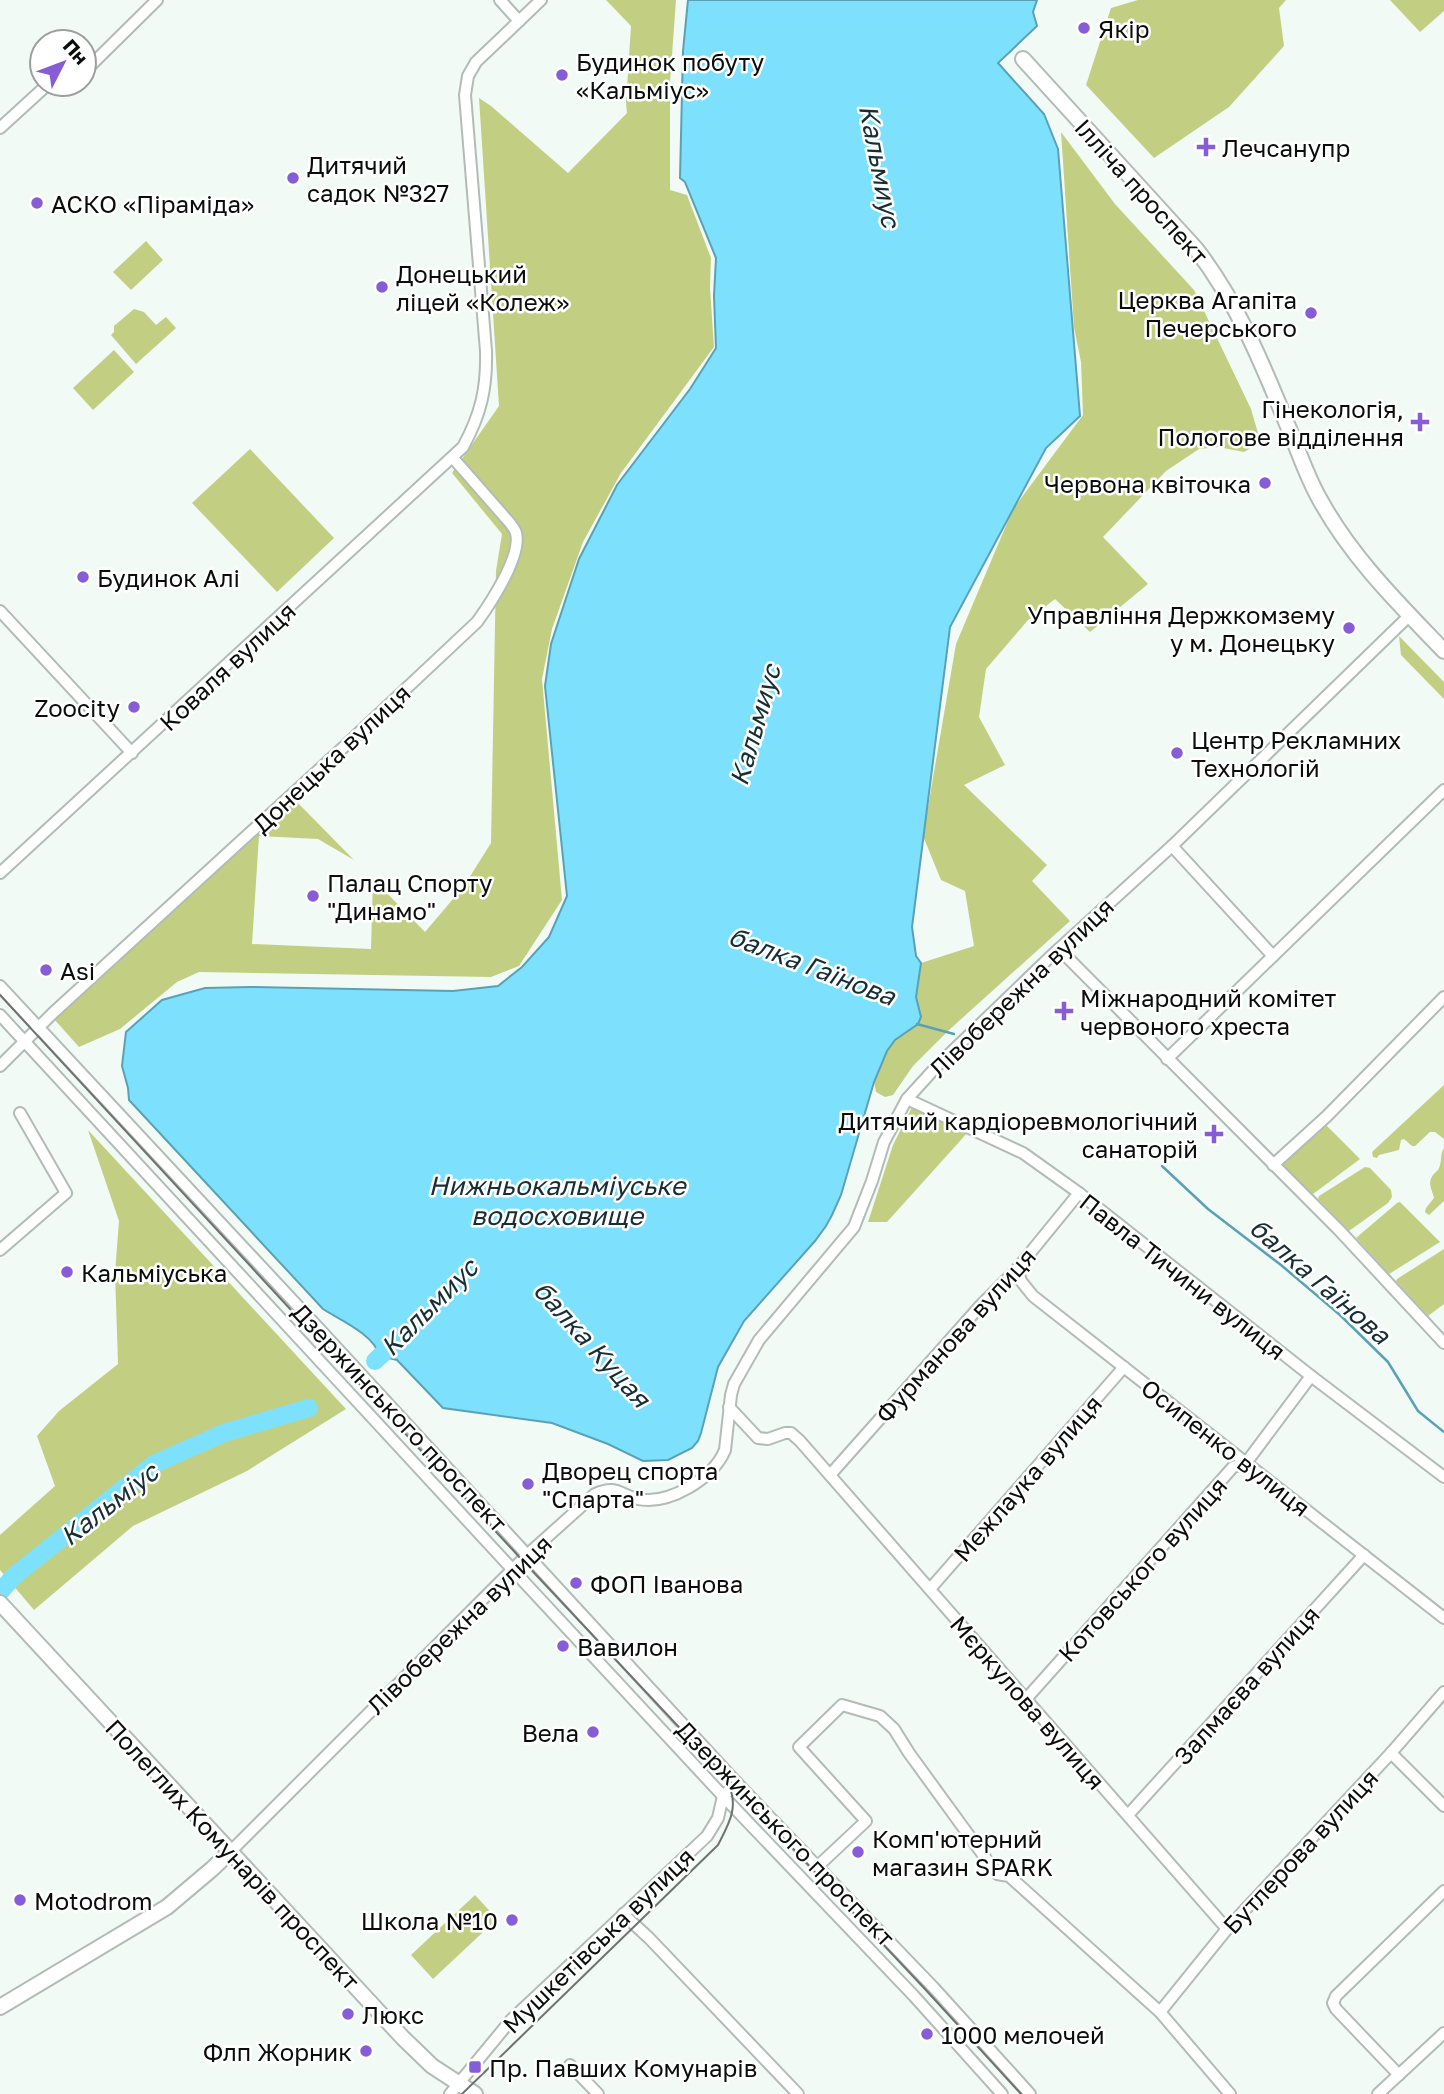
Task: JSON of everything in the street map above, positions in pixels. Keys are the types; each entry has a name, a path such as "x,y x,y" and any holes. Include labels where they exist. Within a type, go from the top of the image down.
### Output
{"main road":[{"name":"Ілліча проспект","path":"1023,59 1196,249 1214,273 1255,349 1317,495 1332,522 1369,571 1444,651"},
{"name":"Полеглих Комунарів проспект","path":"0,1603 403,2038 432,2066 465,2091"},
{"name":"Лівобережна вулиця","path":"0,2007 167,1907 231,1851"}],"street":[{"path":"98,58 157,0"},
{"path":"500,0 519,21"},
{"name":"Коваля вулиця","path":"0,873 463,447 480,407 487,379 465,95 468,76 476,62 541,0"},
{"path":"0,128 33,98"},
{"name":"Донецька вулиця","path":"38,1027 346,746 477,622 488,607 509,567 516,547 516,533 453,458"},
{"path":"0,611 132,753"},
{"name":"Лівобережна вулиця","path":"231,1851 527,1555 595,1494 602,1491 622,1492 636,1499 670,1496 695,1483 722,1458 734,1384 759,1340 854,1227 884,1142 907,1099 937,1066 1171,846 1410,615"},
{"path":"1167,1059 1444,790"},
{"path":"1171,846 1273,956"},
{"path":"1059,949 1347,1239 1444,1343"},
{"name":"Дзержинського проспект","path":"0,986 737,1783 934,1988 1030,2094"},
{"path":"1273,1165 1327,1116 1444,997"},
{"name":"Дзержинського проспект","path":"0,1015 723,1796 914,1996 1002,2094"},
{"path":"0,1066 38,1027"},
{"name":"Павла Тичини вулиця","path":"907,1099 1023,1153 1444,1478"},
{"path":"0,1250 65,1194 20,1113"},
{"name":"Фурманова вулиця","path":"830,1475 1017,1269 1079,1194"},
{"name":"Осипенко вулиця","path":"1017,1269 1021,1281 1033,1296 1444,1618"},
{"name":"Межлаука вулиця","path":"930,1589 1124,1367"},
{"name":"Котовського вулиця","path":"1026,1699 1233,1466 1246,1463 1311,1376"},
{"name":"Мєркулова вулиця","path":"729,1407 758,1438 768,1439 791,1433 800,1441 1227,1929"},
{"name":"Залмаєва вулиця","path":"1128,1815 1364,1555"},
{"name":"Бутлерова вулиця","path":"1160,2012 1227,1929 1391,1753 1444,1692"},
{"path":"818,1866 866,1821 799,1747 842,1705 880,1716 894,1729 997,1874 1009,1876 1160,2012 1230,2094"},
{"path":"1391,1753 1444,1806"},
{"name":"Мушкетівська вулиця","path":"465,2091 511,2020 707,1836 718,1818 723,1796 737,1783"},
{"path":"1399,2075 1333,2003 1336,1996 1444,1891"},
{"path":"623,1914 798,2094"},
{"path":"1378,2094 1444,2033"},
{"path":"570,2065 598,2094"}],"green space":[{"path":"606,0 676,0 670,83 670,190 687,195 711,258 714,347 621,473 583,542 552,629 542,679 562,900 519,966 491,977 199,972 177,982 120,1029 79,1047 54,1019 293,798 354,860 318,839 259,836 252,944 371,949 373,879 425,932 464,886 491,843 496,571 502,534 452,473 499,406 479,98 568,173 627,113 631,26"},
{"path":"1138,0 1286,0 1279,8 1284,46 1229,107 1154,158 1086,85 1111,8"},
{"path":"1390,0 1444,0 1444,11 1420,32"},
{"path":"1061,132 1115,204 1194,290 1251,409 1258,433 1258,444 1244,452 1218,447 1199,449 1166,471 1103,537 1148,584 1090,632 1055,599 1028,620 986,669 979,717 1005,765 964,785 1047,865 1032,881 1070,921 949,1030 913,1066 893,1095 885,1097 876,1092 874,1082 887,1051 895,1040 908,1032 921,1017 916,997 921,963 974,946 965,891 941,880 923,836 956,644 1013,509 1083,415 1081,362 1074,327"},
{"path":"146,241 163,260 131,290 113,272"},
{"path":"134,309 144,312 156,325 166,317 176,328 136,364 111,335 114,326"},
{"path":"114,350 134,372 93,410 73,388"},
{"path":"250,449 334,538 277,592 192,503"},
{"path":"1399,636 1444,682 1444,699 1401,655"},
{"path":"1444,1085 1444,1139 1435,1132 1430,1132 1415,1146 1404,1139 1401,1140 1399,1150 1373,1157 1372,1152"},
{"path":"913,1105 969,1131 887,1222 868,1222 893,1145"},
{"path":"1325,1124 1360,1159 1313,1194 1309,1194 1282,1164"},
{"path":"88,1130 346,1409 247,1471 133,1526 34,1610 0,1570 0,1535 55,1486 37,1436 59,1411 118,1364 115,1273 119,1221"},
{"path":"1444,1148 1444,1201 1429,1215 1425,1212 1426,1208 1434,1198 1430,1181 1438,1170"},
{"path":"1365,1167 1370,1168 1391,1190 1392,1197 1388,1203 1349,1231 1318,1199"},
{"path":"1400,1202 1440,1242 1389,1274 1356,1238"},
{"path":"1444,1249 1444,1304 1428,1316 1396,1281"},
{"path":"475,1895 497,1919 433,1979 411,1955"}],"water":[{"name":"Нижньокальміуське водосховище","path":"688,0 1037,0 1033,12 1037,26 998,63 1044,114 1058,149 1080,416 1046,448 950,627 912,927 916,956 921,963 916,997 921,1017 918,1024 895,1040 887,1051 874,1082 841,1195 826,1226 744,1321 718,1367 698,1441 692,1448 668,1460 643,1461 608,1444 552,1423 443,1408 397,1360 380,1356 364,1335 323,1309 129,1100 122,1066 126,1032 162,1000 205,988 453,991 498,986 522,967 549,937 567,896 545,686 551,644 579,559 617,485 690,389 716,348 716,258 685,182 680,178 683,51"}],"waterway":[{"path":"917,1024 954,1034"},
{"name":"балка Гаїнова","path":"1162,1166 1208,1209 1340,1315 1388,1362 1418,1411 1444,1432"},
{"name":"Кальмиус","path":"375,1361 397,1340"},
{"name":"Кальміус","path":"0,1592 13,1577 154,1464 224,1433 309,1408"}],"tram line":[{"path":"0,995 522,1560 1021,2094"},
{"path":"462,2094 718,1845 733,1809 729,1786"}],"place":[{"name":"Якір","path":"1084,28"},
{"name":"Будинок побуту «Кальміус»","path":"562,75"},
{"name":"Лечсанупр","path":"1206,147"},
{"name":"Дитячий садок №327","path":"293,178"},
{"name":"АСКО «Піраміда»","path":"37,203"},
{"name":"Донецький ліцей «Колеж»","path":"382,287"},
{"name":"Церква Агапіта Печерського","path":"1311,313"},
{"name":"Гінекологія, Пологове відділення","path":"1420,422"},
{"name":"Червона квіточка","path":"1265,483"},
{"name":"Будинок Алі","path":"83,577"},
{"name":"Управління Держкомзему у м. Донецьку","path":"1349,628"},
{"name":"Zoocity","path":"134,707"},
{"name":"Центр Рекламних Технологій","path":"1177,753"},
{"name":"Палац Спорту \"Динамо\"","path":"313,896"},
{"name":"Asi","path":"46,970"},
{"name":"Міжнародний комітет червоного хреста","path":"1064,1011"},
{"name":"Дитячий кардіоревмологічний санаторій","path":"1214,1134"},
{"name":"Кальміуська","path":"67,1272"},
{"name":"Дворец спорта \"Спарта\"","path":"528,1484"},
{"name":"ФОП Іванова","path":"576,1583"},
{"name":"Вавилон","path":"563,1646"},
{"name":"Вела","path":"593,1732"},
{"name":"Комп'ютерний магазин SPARK","path":"858,1852"},
{"name":"Motodrom","path":"20,1900"},
{"name":"Школа №10","path":"512,1920"},
{"name":"Люкс","path":"348,2014"},
{"name":"1000 мелочей","path":"927,2034"},
{"name":"Флп Жорник","path":"366,2051"},
{"name":"Пр. Павших Комунарiв","path":"475,2067"}],"water label":[{"name":"балка Куцая","path":"592,1344"}]}
